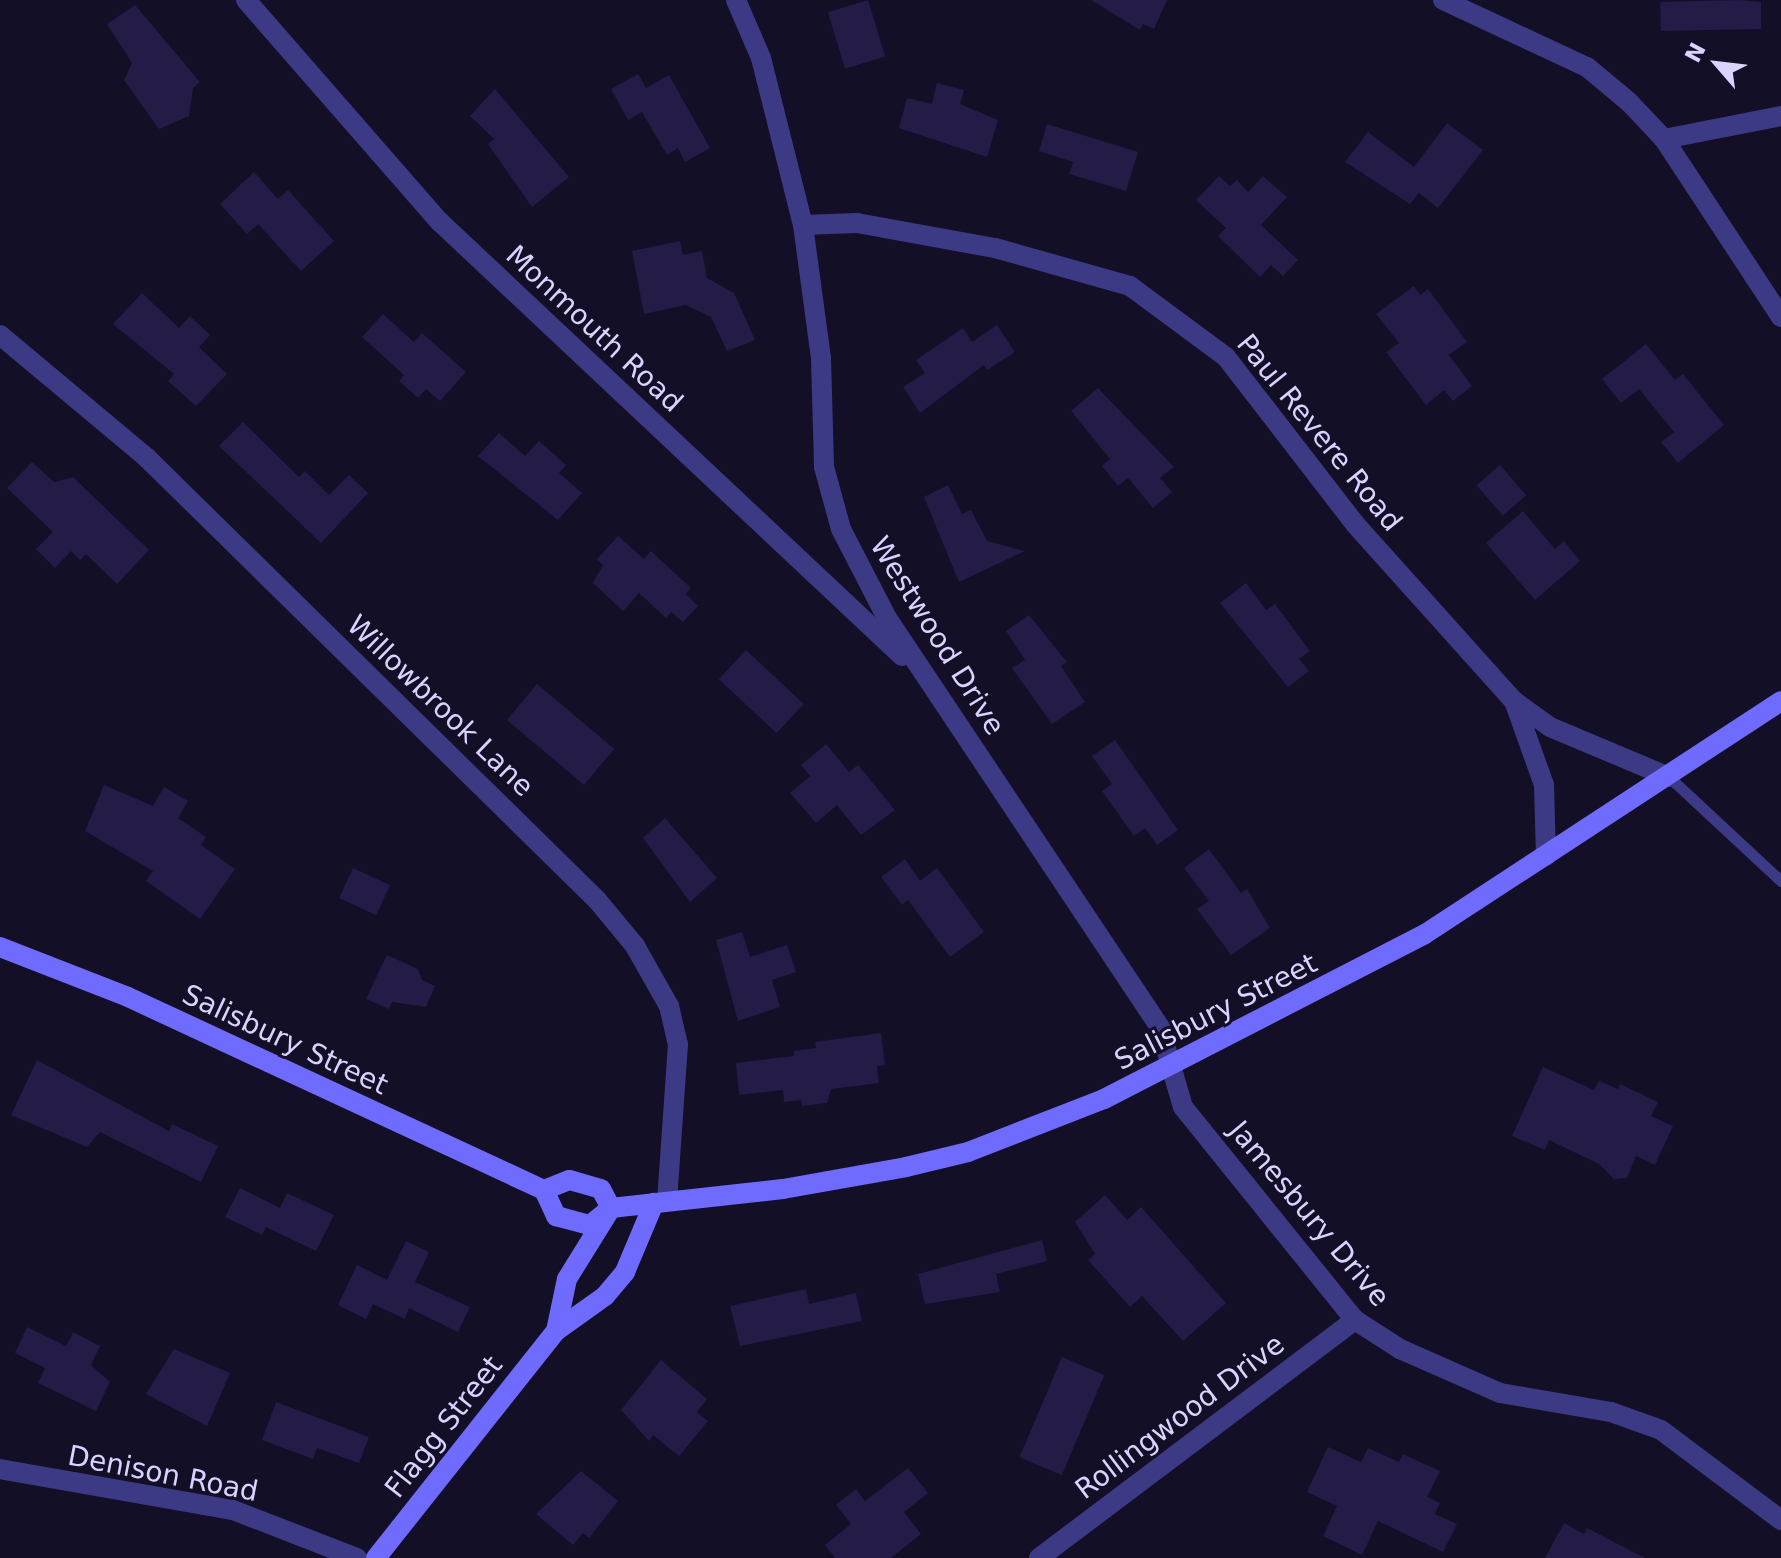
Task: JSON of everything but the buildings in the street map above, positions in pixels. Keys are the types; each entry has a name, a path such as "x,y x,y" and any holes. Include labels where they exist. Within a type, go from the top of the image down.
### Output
{"main road":[{"name":"Salisbury Street","path":"0,947 128,997 544,1190 556,1216 590,1225 611,1208 839,1180 968,1152 1171,1069 1425,934 1781,701"},
{"path":"544,1190 569,1180 601,1189 611,1208"},
{"name":"Flagg Street","path":"376,1558 556,1331 605,1296 625,1272 660,1202"},
{"name":"Flagg Street","path":"556,1331 567,1279 611,1208"}],"street":[{"name":"Monmouth Road","path":"246,0 451,232 925,678"},
{"name":"Westwood Drive","path":"736,0 761,58 803,225 831,498 863,579 925,678 1160,1028 1171,1069"},
{"path":"1443,0 1587,67 1664,139 1781,317"},
{"path":"1664,139 1781,116"},
{"name":"Paul Revere Road","path":"803,225 857,223 995,248 1130,286 1176,316 1226,357 1355,524 1514,701 1550,727 1669,777"},
{"name":"Willowbrook Lane","path":"0,335 147,458 597,900 635,946 661,988 677,1034 660,1202"},
{"name":"Paul Revere Road","path":"1514,701 1544,785 1546,856"},
{"name":"Jamesbury Drive","path":"1171,1069 1183,1107 1355,1320 1400,1349 1500,1393 1611,1412 1661,1430 1781,1520"},
{"name":"Rollingwood Drive","path":"1039,1558 1355,1320"},
{"name":"Denison Road","path":"0,1469 233,1510 357,1558"}],"lane":[{"path":"1669,777 1781,881"}]}
